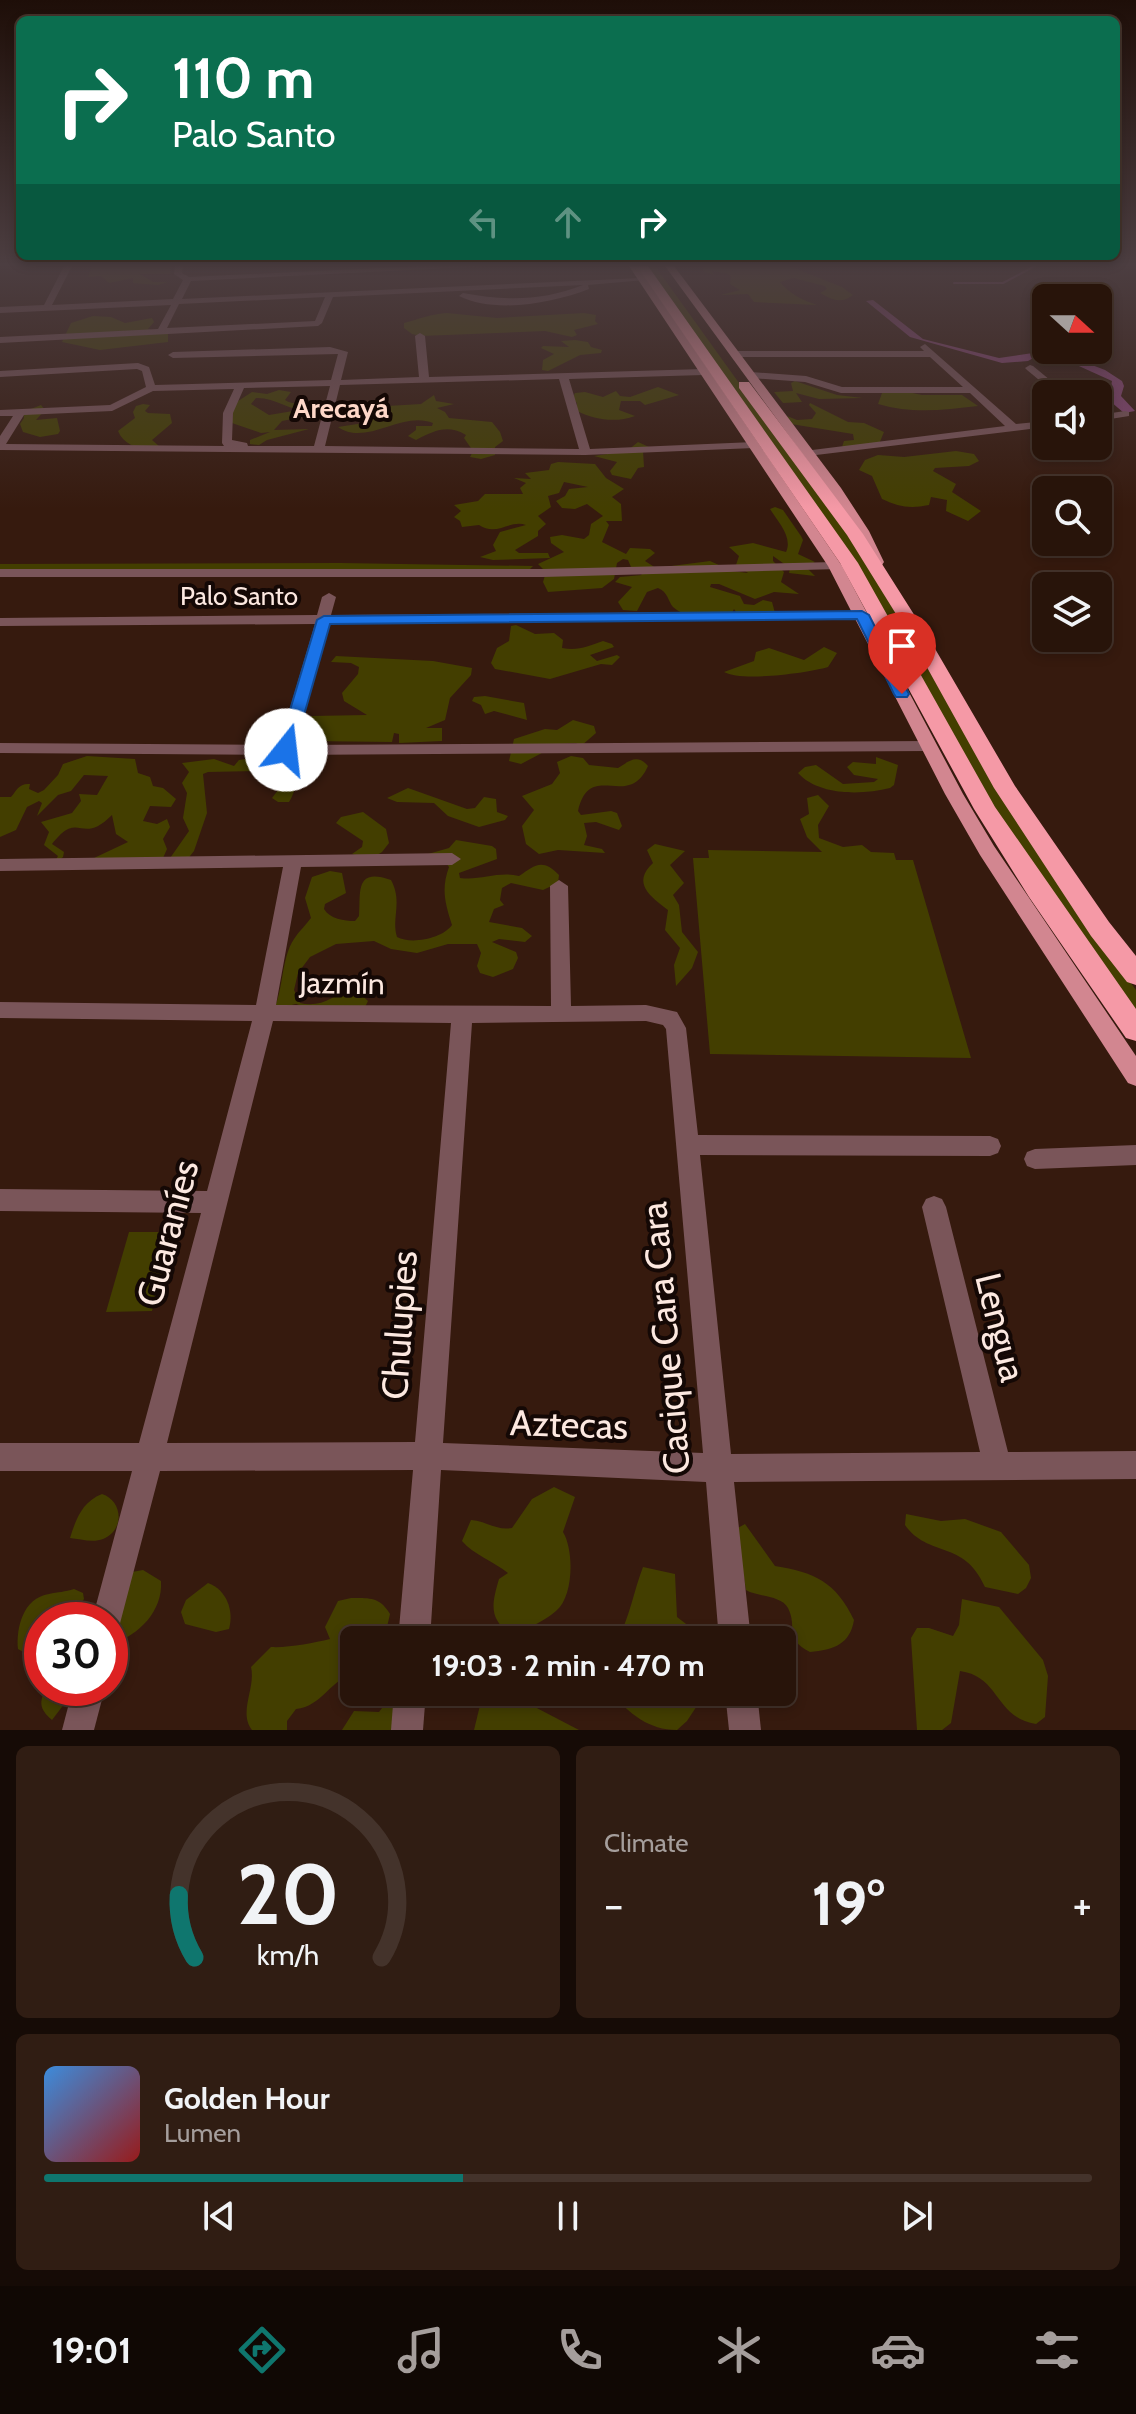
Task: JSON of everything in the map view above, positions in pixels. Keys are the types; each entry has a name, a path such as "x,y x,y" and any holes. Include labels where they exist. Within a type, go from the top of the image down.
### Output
{"highway":[{"path":"697,347 849,563 985,809 1136,1030"},
{"path":"717,347 883,576 1005,788 1100,929 1136,975"}],"main road":[{"path":"687,347 835,566 928,746 987,850 1136,1076"},
{"path":"730,347 862,531 883,576"},
{"path":"1090,966 1136,1042"}],"street":[{"path":"421,347 424,381"},
{"path":"831,347 838,354"},
{"path":"925,347 1015,429"},
{"path":"173,355 343,352 319,450"},
{"path":"736,354 933,354"},
{"path":"0,374 138,366 146,369 151,388"},
{"path":"1030,368 1045,380"},
{"path":"0,413 112,408 151,388 703,372"},
{"path":"751,375 806,379 841,390 972,390"},
{"path":"564,378 585,452"},
{"path":"227,443 225,425 228,406 240,386"},
{"path":"0,446 21,412"},
{"path":"1112,416 1125,414"},
{"path":"808,453 1032,426"},
{"path":"211,450 227,443 267,450"},
{"path":"0,446 585,452 754,445"},
{"path":"0,563 529,562 538,564 543,573"},
{"path":"0,573 543,573 835,566"},
{"path":"286,750 329,597"},
{"name":"Palo Santo","path":"0,622 862,615"},
{"path":"0,748 286,750 928,746"},
{"path":"0,865 452,859"},
{"name":"Guaraníes","path":"112,1602 265,1011 293,863"},
{"path":"559,886 561,1015"},
{"name":"Jazmín","path":"0,1010 265,1011 462,1016 661,1014 670,1018 676,1028"},
{"name":"Chulupies","path":"415,1626 462,1016"},
{"name":"Cacique Cara Cara","path":"676,1028 734,1626"},
{"path":"687,1145 990,1146"},
{"path":"1035,1159 1136,1155"},
{"path":"0,1200 216,1202"},
{"name":"Lengua","path":"934,1207 997,1464"},
{"name":"Aztecas","path":"0,1457 429,1456 717,1468 1136,1465"},
{"path":"78,1730 84,1706"},
{"path":"407,1730 409,1706"},
{"path":"742,1706 745,1730"}],"shaded area":[{"path":"84,347 128,347 100,350"},
{"path":"542,347 602,350 601,353 580,355 548,371 542,370 543,360 554,354"},
{"path":"703,347 713,347 859,550 947,702 1082,917 1136,990 1136,1015 993,810 865,580"},
{"path":"944,347 999,358 1032,353 1032,359 1002,363"},
{"path":"1074,364 1089,364 1122,381 1121,396 1135,411 1124,413 1112,403 1110,380"},
{"path":"795,381 837,395 863,398 819,399 796,393 802,402 783,403 774,392 793,391 791,383"},
{"path":"658,387 679,395 645,405 640,401 621,401 619,410 635,416 620,419 606,420 584,414 577,411 577,403 572,399 575,393 585,392 603,397 616,391 620,396 630,397"},
{"path":"893,389 922,395 962,395 978,406 915,410 878,404 882,393"},
{"path":"279,390 291,392 285,400 290,402 325,406 308,411 256,398 251,404 269,415 293,411 308,416 282,421 274,430 309,429 259,445 250,444 250,440 270,432 261,433 229,422 233,417 232,405 252,392 267,394"},
{"path":"434,395 436,401 454,404 437,408 449,418 492,422 503,441 495,447 495,455 481,459 470,457 473,451 464,438 466,435 453,430 435,432 416,440 408,436 416,430 416,426 432,426 433,423 421,420 360,433 338,427 364,423 349,410 353,408 421,404"},
{"path":"810,403 848,422 864,423 884,432 879,444 842,447 844,441 854,440 853,434 791,424 787,416 797,420 812,419 816,413"},
{"path":"41,405 45,410 36,420 57,418 58,434 40,437 23,432 20,424 24,418 23,412"},
{"path":"150,405 145,411 148,413 170,414 172,423 152,440 160,447 130,444 118,431 135,418 133,412 136,406"},
{"path":"638,442 649,447 643,451 644,467 638,468 631,479 612,475 610,471 617,462 594,456 627,451"},
{"path":"956,451 974,454 979,461 969,466 935,468 933,471 956,484 952,492 981,511 968,521 946,511 947,500 931,497 929,505 910,507 882,499 872,476 859,470 865,460 878,455 904,457"},
{"path":"551,464 595,464 606,478 624,489 612,497 621,504 622,521 606,521 609,525 602,542 626,554 630,548 650,549 655,553 645,561 656,568 710,561 732,571 748,573 736,565 739,556 729,547 753,543 786,552 786,535 770,509 775,507 783,510 801,536 803,540 798,554 815,562 806,567 815,576 789,573 790,568 773,556 773,561 784,572 781,582 799,594 774,592 755,599 719,584 711,584 710,587 740,596 744,604 754,605 763,600 772,602 775,613 738,615 734,609 732,613 686,614 673,607 666,594 658,588 647,592 637,611 623,610 618,602 632,587 615,582 620,577 642,575 631,567 628,560 623,559 617,563 614,579 602,588 548,592 543,582 546,572 538,564 564,552 551,543 550,537 562,535 584,539 589,535 591,524 603,516 587,504 575,509 562,508 556,501 565,496 569,489 588,487 564,482 559,493 548,496 551,507 538,516 546,524 538,531 538,536 515,550 519,553 548,553 550,558 493,560 480,557 496,551 493,545 500,532 526,525 514,524 498,529 479,525 462,527 454,517 461,511 454,505 478,501 485,494 523,494 520,488 526,483 514,478 531,479 525,473 549,470"},
{"path":"0,564 533,566 529,570 0,571"},
{"path":"516,625 535,634 554,633 563,640 562,648 578,648 603,641 612,644 614,647 590,655 597,661 617,655 620,657 612,665 601,664 550,679 495,669 491,663 497,648 509,641 511,626"},
{"path":"824,647 837,653 828,667 759,676 724,672 754,661 756,652 769,648 804,660"},
{"path":"336,656 433,661 472,668 471,675 450,698 445,720 426,728 442,728 442,741 399,743 399,734 394,733 392,742 306,741 311,716 367,715 344,701 342,693 358,674 359,667 351,663 331,662"},
{"path":"474,697 524,703 527,720 494,711 485,714 481,705 472,701"},
{"path":"573,720 594,726 596,733 581,746 576,743 559,744 521,764 509,761 514,739 545,729 557,730"},
{"path":"87,756 135,759 138,773 150,777 153,786 163,788 176,799 171,807 150,806 143,821 157,824 167,819 170,827 163,839 167,849 163,858 94,858 128,842 116,834 112,815 93,828 75,827 61,834 52,844 64,852 63,857 53,865 58,856 44,845 49,832 41,822 72,813 81,801 79,794 97,795 108,776 84,775 71,791 58,795 37,816 42,803 39,801 27,807 16,830 0,837 0,797 11,797 26,784 38,793 58,775 63,764"},
{"path":"571,756 583,758 589,765 618,768 636,759 648,766 640,779 630,785 591,788 584,796 578,811 581,815 611,811 617,813 622,826 619,830 596,822 584,823 587,836 584,845 602,849 605,853 558,850 539,854 526,844 522,826 534,810 522,796 552,784 560,773 557,762"},
{"path":"259,757 267,762 265,773 305,770 309,759 323,757 320,763 298,784 289,802 278,802 272,798 281,786 263,779 261,771 203,774 207,813 194,851 186,861 168,861 189,831 183,818 187,793 182,783 189,772 182,763 214,759 234,766 239,760"},
{"path":"876,757 898,765 894,785 890,788 841,792 817,786 798,773 805,767 816,765 843,784 874,782 878,779 854,775 847,767 853,762 876,764"},
{"path":"408,788 467,809 475,808 484,797 496,799 497,812 508,816 505,820 479,827 448,816 434,803 397,802 387,798"},
{"path":"818,795 829,806 818,825 819,838 843,847 862,845 871,852 894,853 896,860 913,860 971,1058 710,1054 693,858 709,858 708,850 822,852 807,837 800,819 809,814 807,798"},
{"path":"363,812 386,829 389,843 371,859 352,854 362,847 363,841 336,823 341,817"},
{"path":"456,840 496,849 497,859 459,873 460,878 519,876 538,865 548,866 559,875 558,883 543,890 511,883 502,888 500,900 504,905 494,909 489,922 522,928 532,936 525,942 499,939 492,942 516,952 518,958 513,969 493,977 480,973 477,966 481,953 477,944 448,944 417,953 391,949 374,941 336,944 310,957 298,973 294,990 300,1003 314,1004 334,997 351,985 368,1001 365,1007 310,1009 296,1004 274,1009 290,947 311,918 305,898 312,877 330,871 342,873 346,893 325,904 324,909 334,917 351,921 359,916 360,891 365,880 379,877 391,880 397,903 397,937 427,939 448,930 452,925 445,896 449,867 446,863 421,856 449,848"},
{"path":"655,844 685,851 670,865 684,883 673,895 679,905 682,932 698,952 692,968 676,986 674,965 680,948 665,930 668,910 650,895 644,883 647,870 653,863 647,850"},
{"path":"129,1232 172,1232 152,1311 106,1312"},
{"path":"554,1487 575,1497 563,1532 569,1550 569,1584 562,1604 541,1621 532,1626 502,1626 495,1616 495,1596 499,1579 508,1573 462,1541 471,1520 512,1528 532,1499"},
{"path":"102,1494 117,1509 119,1516 115,1529 99,1540 70,1538 85,1506"},
{"path":"906,1514 941,1521 965,1519 1001,1532 1029,1565 1031,1578 1026,1588 1018,1594 985,1587 967,1562 914,1535 905,1525"},
{"path":"745,1524 775,1566 812,1576 840,1596 854,1620 845,1640 826,1650 810,1652 797,1642 796,1626 792,1626 785,1604 746,1590 736,1529"},
{"path":"643,1567 675,1574 677,1617 689,1626 624,1626"},
{"path":"143,1570 161,1581 161,1592 153,1612 128,1637 128,1602 116,1602 132,1572"},
{"path":"208,1583 215,1586 228,1602 229,1629 216,1632 185,1624 181,1612 186,1600"},
{"path":"74,1589 83,1593 84,1599 82,1602 32,1602 49,1594"},
{"path":"364,1598 382,1604 390,1614 387,1626 340,1626 340,1681 313,1703 296,1709 287,1721 287,1730 252,1730 247,1716 251,1667 271,1647 330,1639 325,1627 338,1601"},
{"path":"962,1599 999,1607 1043,1660 1048,1676 1045,1717 1036,1724 1012,1714 983,1681 960,1671 951,1723 942,1730 917,1730 911,1638 917,1628 929,1628 953,1636 959,1625"},
{"path":"23,1615 24,1652 18,1649 18,1632"},
{"path":"42,1706 63,1706 52,1720"},
{"path":"384,1706 402,1706 405,1730 342,1730 354,1711 379,1712"},
{"path":"480,1706 533,1706 579,1730 474,1730"},
{"path":"697,1706 677,1730 649,1724 625,1707"}],"district":[{"name":"Arecayá","path":"341,408"}],"route":[{"path":"286,750 324,620 862,615 902,694"}]}
